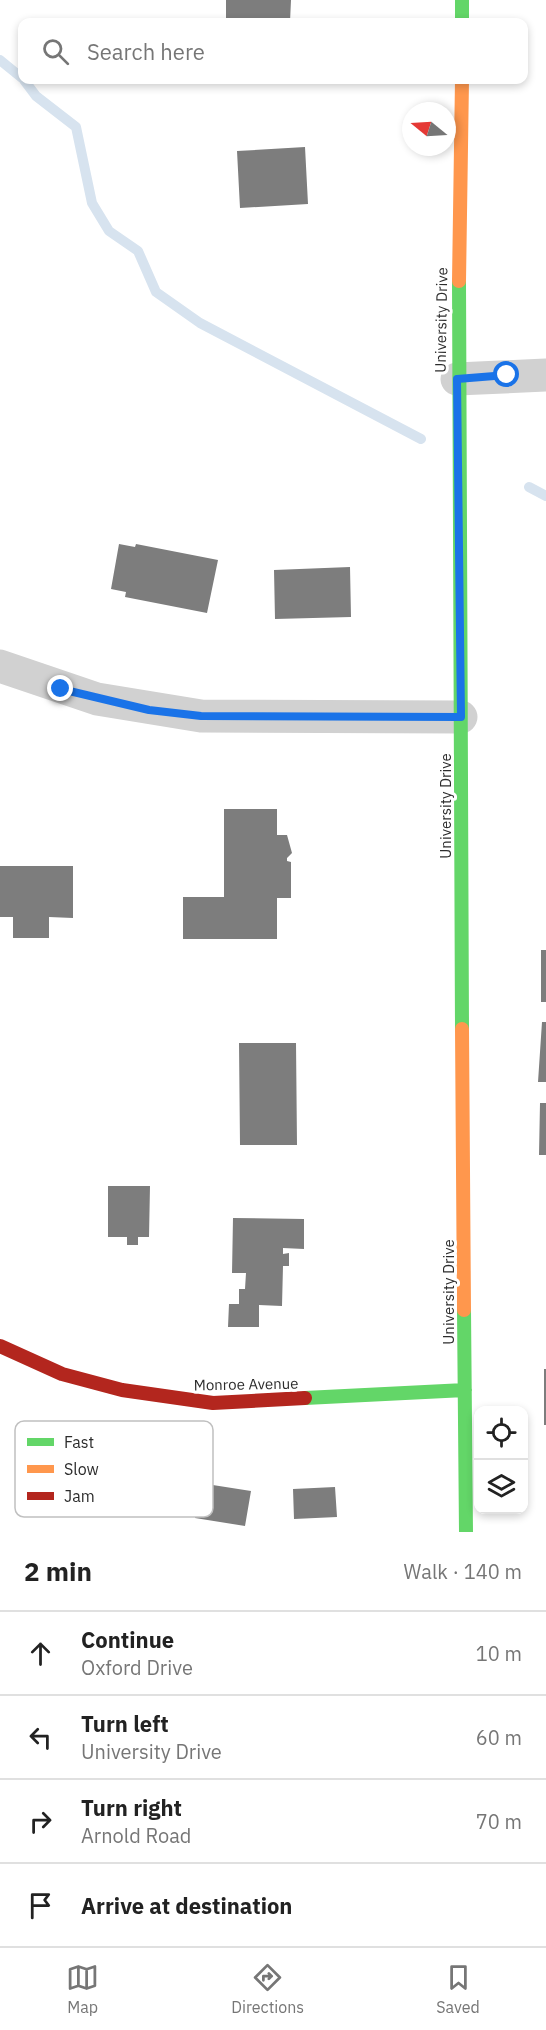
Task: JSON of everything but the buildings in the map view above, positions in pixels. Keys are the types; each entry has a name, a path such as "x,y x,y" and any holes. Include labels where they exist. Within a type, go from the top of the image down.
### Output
{"main road":[{"path":"462,0 462,18"},
{"name":"University Drive","path":"462,84 457,379 466,1532"},
{"name":"Monroe Avenue","path":"0,1346 62,1374 122,1390 213,1403 465,1390"}],"street":[{"path":"457,379 546,375"},
{"path":"0,666 97,699 201,716 461,717"}],"waterway":[{"path":"0,60 18,75"},
{"path":"27,84 36,96 76,127 92,203 109,231 138,251 156,292 200,323 421,439"},
{"path":"529,487 546,496"}],"traffic: fast":[{"path":"462,0 462,18"},
{"path":"459,281 462,1029"},
{"path":"464,1310 466,1532"},
{"path":"305,1398 465,1390"}],"traffic: slow":[{"path":"459,281 462,84"},
{"path":"462,1029 464,1310"}],"traffic: jam":[{"path":"0,1346 62,1374 122,1390 213,1403 305,1398"}],"route":[{"path":"61,689 149,710 201,716 461,717 457,379 507,375"}]}
